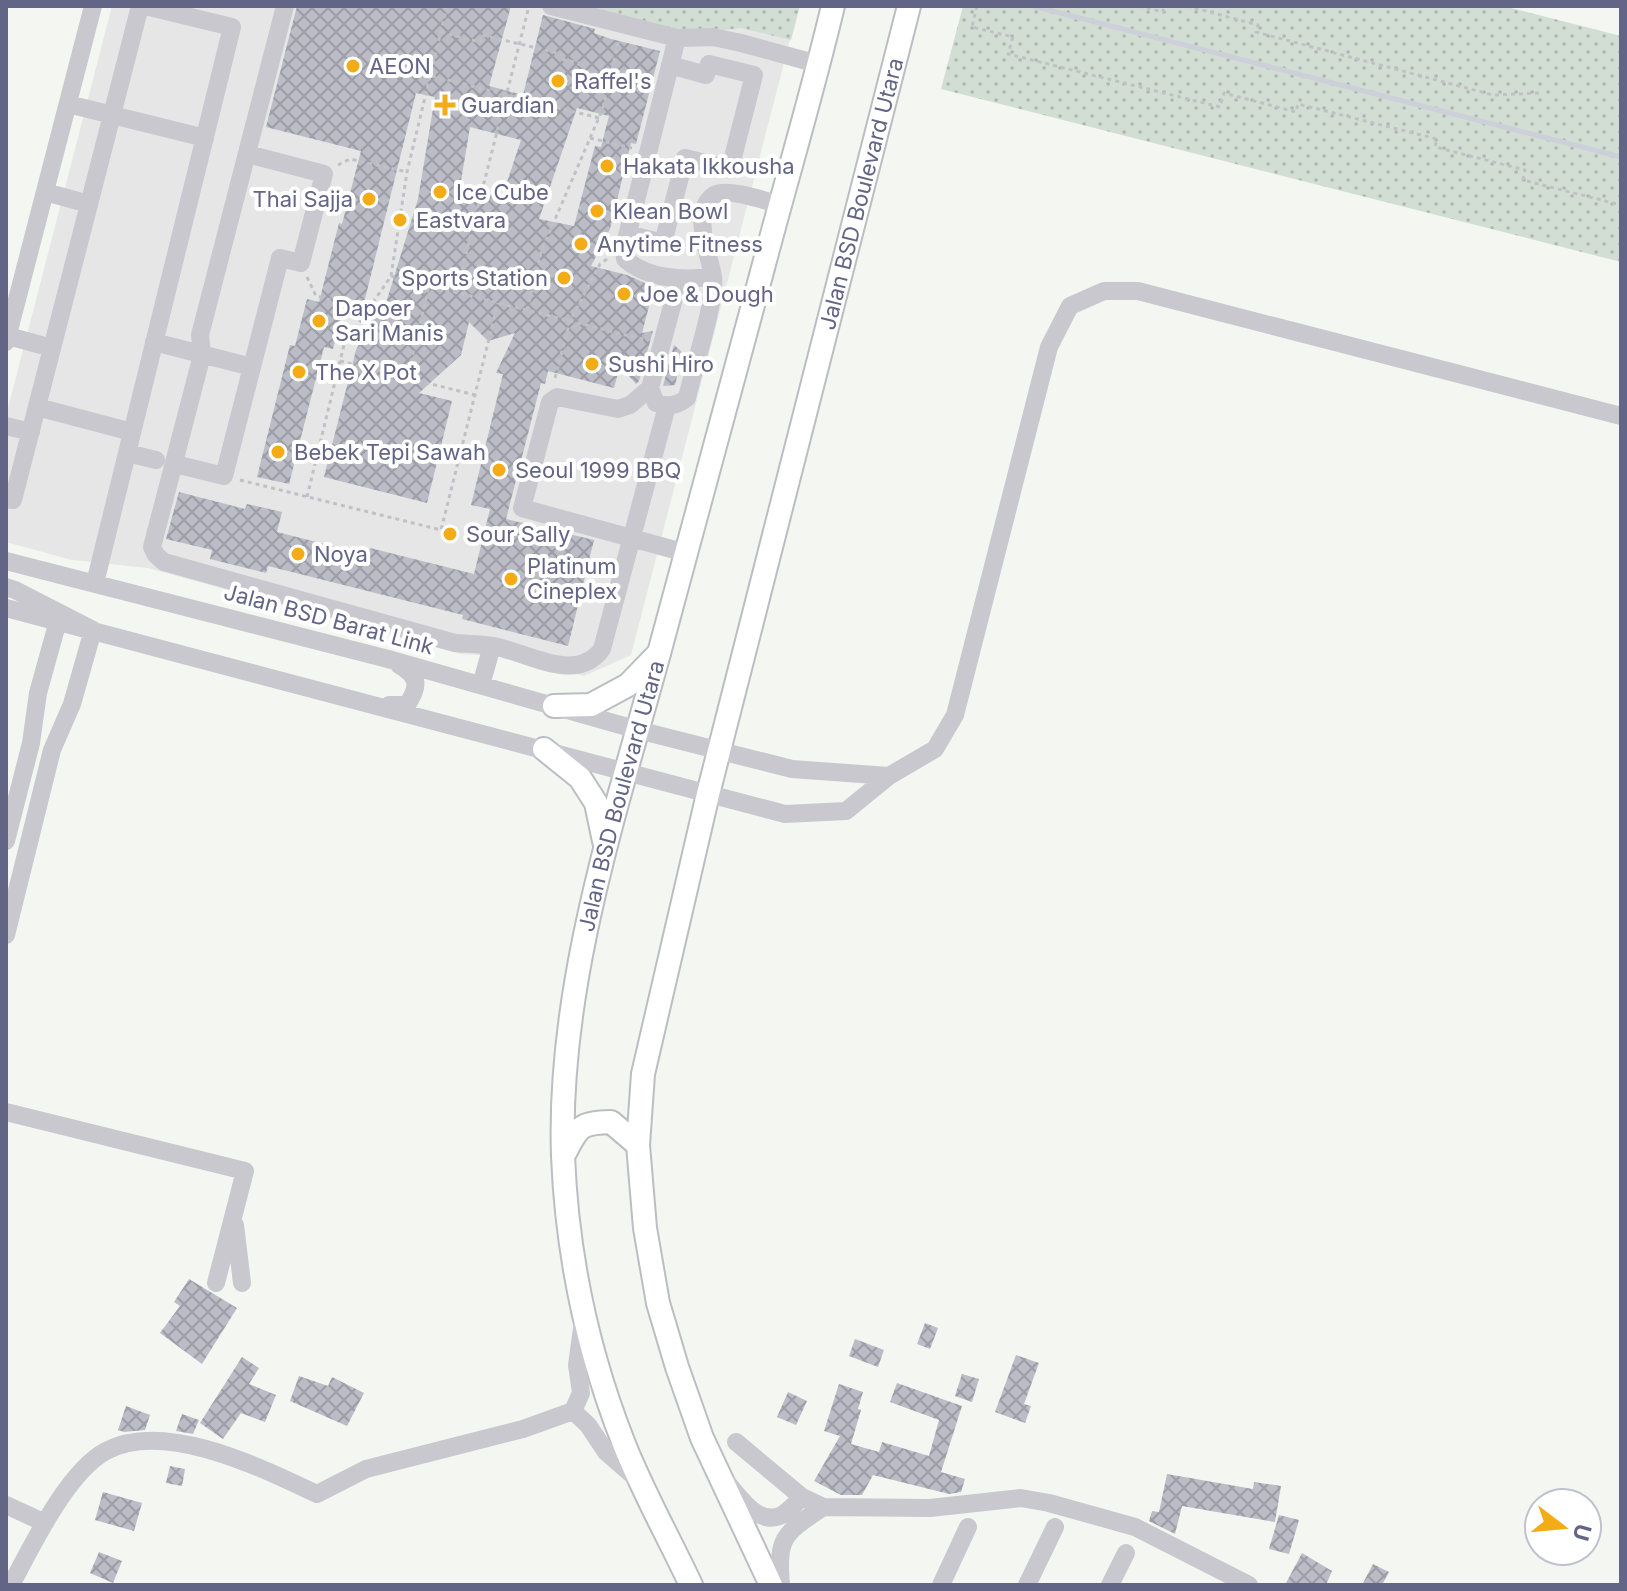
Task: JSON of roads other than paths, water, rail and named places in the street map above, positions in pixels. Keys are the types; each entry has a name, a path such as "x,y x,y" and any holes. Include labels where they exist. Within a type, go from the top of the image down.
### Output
{"main road":[{"name":"Jalan BSD Boulevard Utara","path":"691,1585 625,1446 602,1382 584,1317 572,1244 563,1156 565,1060 605,846 833,6"},
{"name":"Jalan BSD Boulevard Utara","path":"771,1585 719,1474 687,1395 658,1303 645,1228 638,1145 643,1074 708,794 909,6"},
{"path":"554,706 591,705 628,685 660,652"},
{"path":"544,749 580,778 596,803 605,846"},
{"path":"563,1156 577,1129 590,1123 611,1122 638,1145"}],"street":[{"path":"41,345 7,339 93,6"},
{"path":"6,499 13,500 143,6 232,27 95,583"},
{"path":"285,6 200,335 202,355 152,547 156,555 164,562 455,643 492,646 564,666 581,666 595,659 602,649 667,406"},
{"path":"551,6 677,38 713,37 818,64"},
{"path":"677,38 626,241 625,259 635,267 679,280 713,277"},
{"path":"626,241 663,243 685,158 730,169 754,75 709,64 706,75 670,65"},
{"path":"68,104 205,138"},
{"path":"175,464 224,476 280,258 301,263 324,174 248,154"},
{"path":"650,388 656,403 667,406 678,405 687,398 713,290 701,226 713,195 725,191 780,205"},
{"path":"45,192 78,201"},
{"path":"679,280 650,388 630,405 618,409 557,397 550,402 522,508 686,553"},
{"path":"6,608 785,814 846,811 889,776 935,749 955,715 1049,347 1070,306 1104,291 1138,291 1621,416"},
{"path":"154,342 252,367"},
{"path":"37,407 132,432"},
{"path":"6,426 31,432"},
{"path":"127,453 156,460"},
{"name":"Jalan BSD Barat Link","path":"6,561 388,659 638,730 792,769 889,776"},
{"path":"231,618 240,584"},
{"path":"6,587 93,630"},
{"path":"6,841 31,743 38,693 58,621"},
{"path":"6,935 52,750 72,704 93,630"},
{"path":"481,685 492,646"},
{"path":"377,706 407,705 415,692 417,683 411,672 388,659"},
{"path":"38,693 72,704"},
{"path":"6,1112 245,1171 216,1283"},
{"path":"234,1215 242,1283"},
{"path":"11,1585 45,1523 78,1476 105,1451 131,1442 173,1441 203,1447 317,1494 366,1469 523,1429 573,1411 581,1393 577,1365 584,1317"},
{"path":"573,1411 588,1425 606,1452 642,1483"},
{"path":"736,1442 802,1497 823,1507 930,1508 1021,1498 1049,1503 1135,1527 1249,1585"},
{"path":"719,1474 750,1509 765,1517 782,1515 802,1497"},
{"path":"6,1505 45,1523"},
{"path":"781,1585 779,1560 782,1542 792,1529 823,1507"},
{"path":"941,1585 968,1527"},
{"path":"1027,1585 1055,1527"},
{"path":"1110,1585 1126,1553"}],"waterway":[{"path":"1033,6 1621,157"}],"place":[{"name":"AEON","path":"353,66"},
{"name":"Raffel's","path":"558,81"},
{"name":"Guardian","path":"445,105"},
{"name":"Hakata Ikkousha","path":"607,166"},
{"name":"Ice Cube","path":"440,192"},
{"name":"Thai Sajja","path":"369,199"},
{"name":"Klean Bowl","path":"597,211"},
{"name":"Eastvara","path":"400,220"},
{"name":"Anytime Fitness","path":"581,244"},
{"name":"Sports Station","path":"564,278"},
{"name":"Joe & Dough","path":"624,294"},
{"name":"Dapoer Sari Manis","path":"319,321"},
{"name":"Sushi Hiro","path":"592,364"},
{"name":"The X Pot","path":"299,372"},
{"name":"Bebek Tepi Sawah","path":"278,452"},
{"name":"Seoul 1999 BBQ","path":"499,470"},
{"name":"Sour Sally","path":"450,534"},
{"name":"Noya","path":"298,554"},
{"name":"Platinum Cineplex","path":"511,579"}]}
